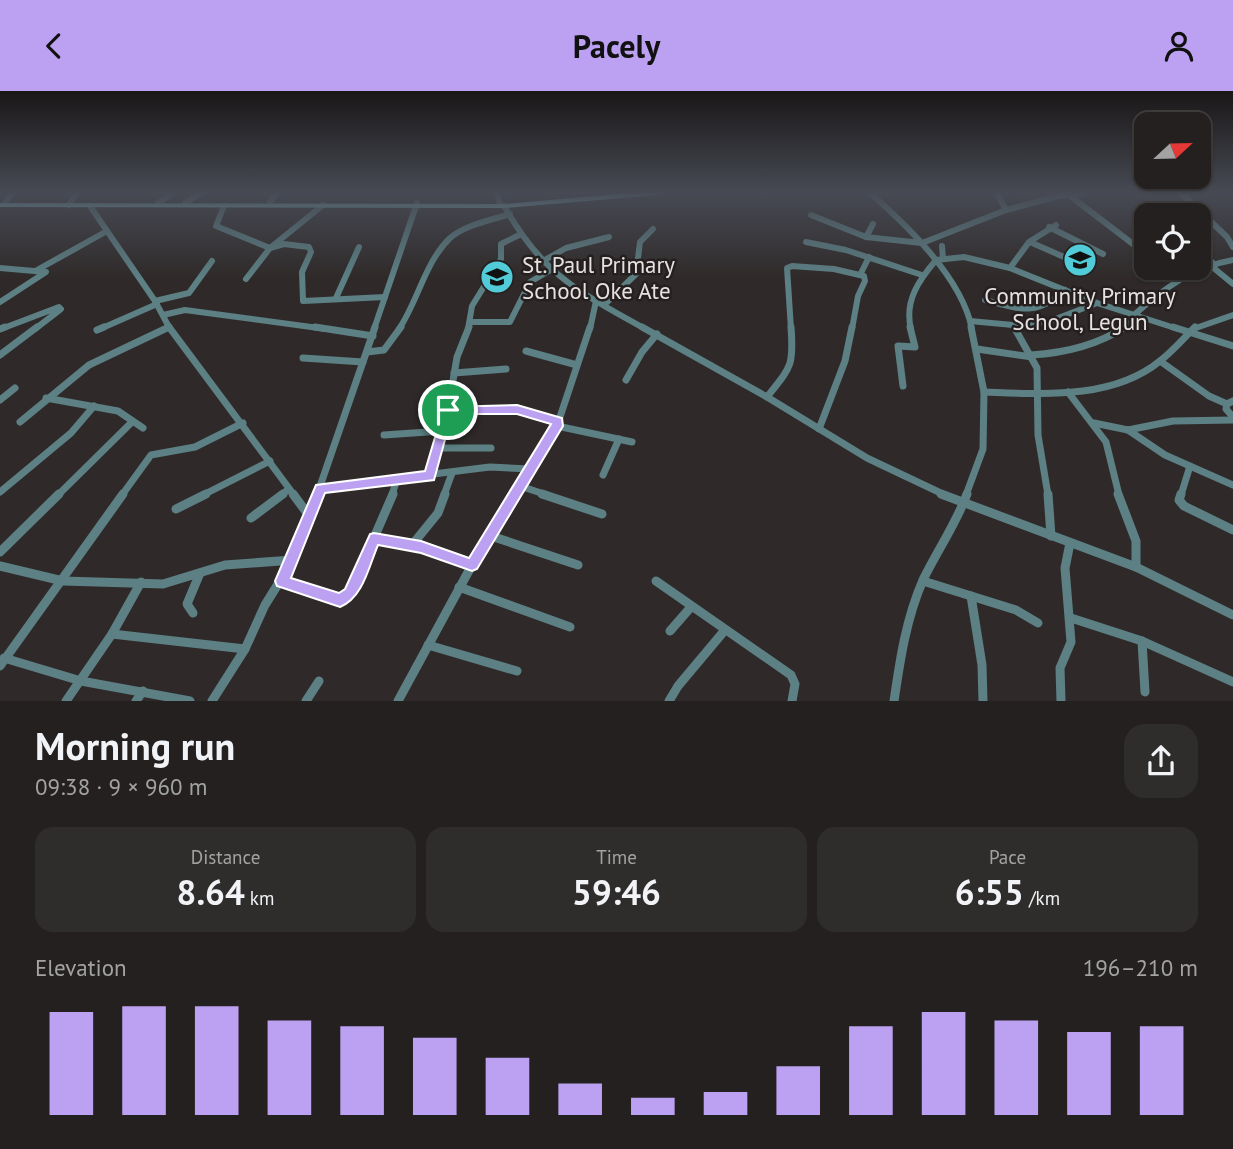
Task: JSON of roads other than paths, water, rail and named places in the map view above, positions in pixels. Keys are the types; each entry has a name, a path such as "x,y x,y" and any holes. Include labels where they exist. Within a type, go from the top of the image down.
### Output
{"street":[{"path":"101,221 156,302 169,327 243,423 310,517"},
{"path":"218,221 216,226 270,249 284,244 309,247 311,252 302,272 303,301 385,297"},
{"path":"246,279 270,249 303,221"},
{"path":"212,701 245,649 265,605 293,560 411,221"},
{"path":"367,352 384,350 402,325 434,260 450,238 488,221"},
{"path":"514,221 520,234 543,261 600,303 767,397 867,458 963,504 1136,567 1233,615"},
{"path":"827,221 866,237 922,243 977,221"},
{"path":"894,701 904,637 923,581 963,504 983,449 984,392 970,321 940,260 902,221"},
{"path":"1106,221 1134,244"},
{"path":"1210,221 1232,245"},
{"path":"866,237 873,224"},
{"path":"1010,268 1017,254 1053,226 1103,254"},
{"path":"397,701 459,587 557,424 600,303 636,274 640,242 653,229"},
{"path":"36,270 107,231"},
{"path":"430,476 448,410 457,357 471,322 472,306 501,259 501,244 520,234"},
{"path":"543,261 552,254 609,237"},
{"path":"806,242 869,257 922,275"},
{"path":"1030,242 1080,264"},
{"path":"940,260 942,246"},
{"path":"336,298 359,247"},
{"path":"860,275 869,257"},
{"path":"903,386 898,347 915,345 909,321 915,285 922,275 940,260 976,258 1010,268 1097,303 1233,346"},
{"path":"1211,264 1233,260"},
{"path":"97,330 156,302 189,293 212,261"},
{"path":"1211,264 1233,283"},
{"path":"0,268 46,272 0,302"},
{"path":"471,322 510,322 530,282 554,268"},
{"path":"767,397 785,375 793,357 787,268 823,268 860,275 865,281 856,293 855,318 848,351 818,429"},
{"path":"977,349 1032,356 1081,348 1128,326 1159,291 1178,280"},
{"path":"985,300 1031,311 1040,310 1065,290"},
{"path":"970,321 1013,325 1048,321 1097,303"},
{"path":"0,330 59,307 61,309 1,352"},
{"path":"163,315 185,310 231,314 373,336"},
{"path":"984,392 1069,391 1108,386 1128,380 1174,350 1186,332 1233,315"},
{"path":"1013,325 1037,368 1038,435 1047,483 1051,536"},
{"path":"20,422 89,365 169,327"},
{"path":"626,380 642,352 657,334"},
{"path":"526,351 578,365"},
{"path":"303,358 363,362"},
{"path":"1160,361 1189,378 1214,399 1230,402 1226,409 1233,418"},
{"path":"454,373 506,369"},
{"path":"0,400 15,388"},
{"path":"1069,391 1106,442 1118,493 1136,541 1136,567"},
{"path":"46,398 118,411 143,428"},
{"path":"0,492 71,433 94,406"},
{"path":"448,410 517,409 557,424 632,442"},
{"path":"1094,423 1128,430 1173,421 1233,418"},
{"path":"0,552 132,422"},
{"path":"190,701 81,681 2,661 63,580 150,455 195,447 243,423"},
{"path":"1128,430 1152,450 1233,485"},
{"path":"384,435 442,431"},
{"path":"603,475 619,439"},
{"path":"438,448 491,448"},
{"path":"176,509 270,461"},
{"path":"1190,466 1179,500 1184,506 1233,530"},
{"path":"320,488 490,467 530,469"},
{"path":"412,545 438,513 452,473"},
{"path":"282,581 340,600 350,593 390,504 397,479"},
{"path":"520,486 603,514"},
{"path":"251,518 289,489"},
{"path":"491,535 578,565"},
{"path":"374,538 412,545 472,565"},
{"path":"1061,701 1060,669 1070,646 1071,618 1065,596 1064,560 1070,543"},
{"path":"0,566 63,580 163,584 225,565 293,560"},
{"path":"193,613 187,604 200,573"},
{"path":"656,581 791,675 794,684 792,701"},
{"path":"923,581 1016,610 1038,623"},
{"path":"66,701 113,634 141,582"},
{"path":"459,587 570,627"},
{"path":"971,596 982,665 983,701"},
{"path":"670,631 691,607"},
{"path":"1071,618 1142,641 1233,682"},
{"path":"669,701 678,686 725,630"},
{"path":"113,634 245,649"},
{"path":"1142,641 1145,692"},
{"path":"428,645 517,671"},
{"path":"306,701 319,681"},
{"path":"136,701 142,691"}],"place":[{"name":"Community Primary School, Legun","path":"1080,260"},
{"name":"St. Paul Primary School Oke Ate","path":"497,277"}]}
